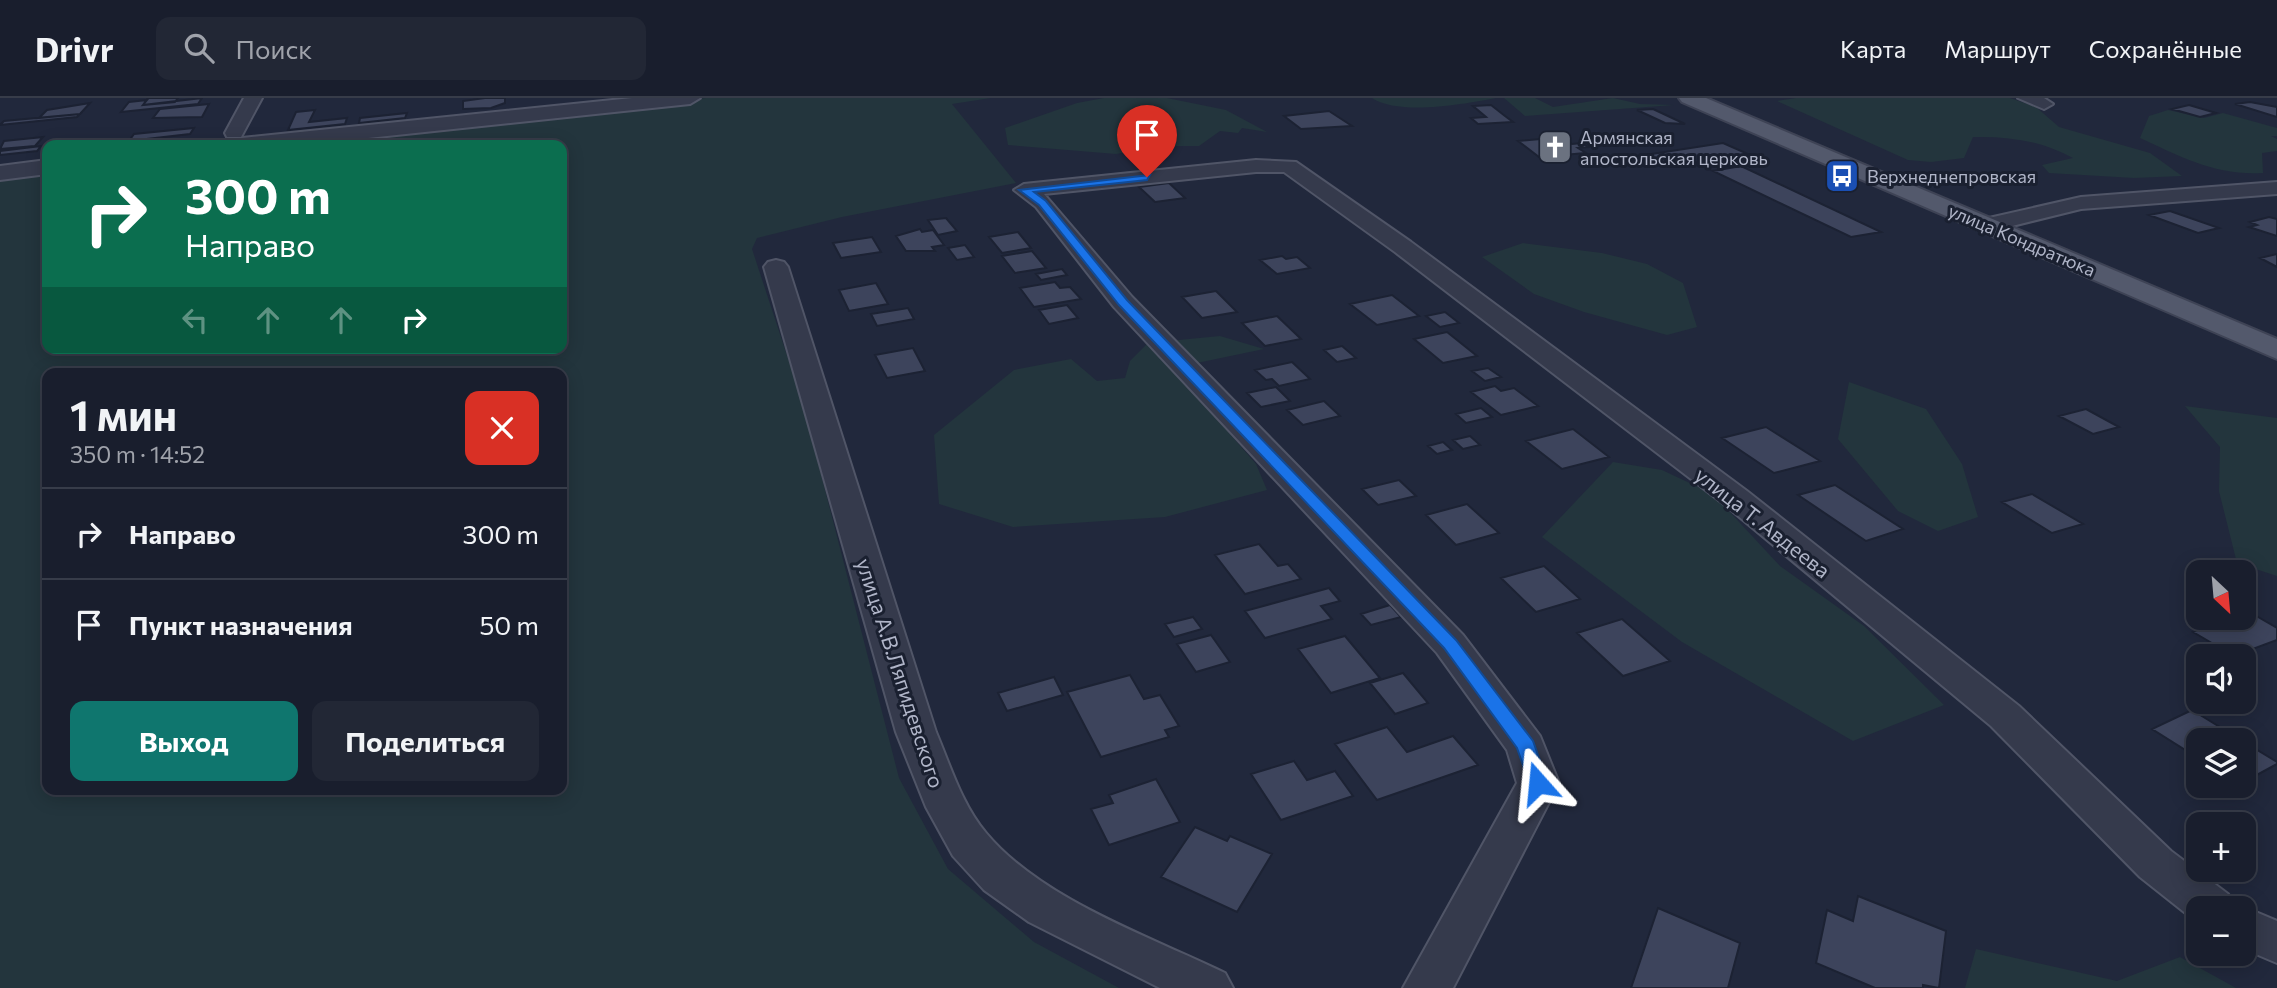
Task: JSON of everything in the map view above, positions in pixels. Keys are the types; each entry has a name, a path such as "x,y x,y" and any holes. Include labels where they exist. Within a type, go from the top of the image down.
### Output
{"main road":[{"name":"улица Кондратюка","path":"1689,98 2277,350"}],"street":[{"path":"253,98 238,139 691,98"},
{"name":"улица Т. Авдеева","path":"1428,988 1538,783 1526,746 1450,644 1123,302 1043,203 1024,190 1256,166 1289,166 1403,247 1736,498 2005,716 2046,752 2136,850 2196,896"},
{"path":"0,173 42,168"},
{"path":"1988,225 2081,203 2277,188"},
{"name":"улица А.В.Ляпидевского","path":"776,267 884,633 916,732 947,807 970,845 1011,885 1045,908 1208,988"},
{"path":"2256,933 2277,943"}],"shaded area":[{"path":"706,98 991,98 952,104 1016,183 842,217 757,238 752,249 803,404 899,778 948,869 1034,942 1119,988 0,988 0,174 42,170 42,354 567,354 567,140 307,140"},
{"path":"1104,98 1167,98 1226,110 1267,132 1242,128 1238,133 1220,131 1199,146 1162,146 1116,154 1008,145 1005,128 1077,103"},
{"path":"1372,98 1496,98 1415,107 1398,106"},
{"path":"1504,98 1535,98 1553,107 1613,98 1640,104 1674,105 1525,116"},
{"path":"1796,98 2010,98 2036,107 2059,127 2150,153 2182,176 2134,178 2049,173 2042,165 2073,158 2037,144 1999,137 1973,137 1964,158 1931,162 1908,160 1777,101"},
{"path":"2168,110 2204,118 2223,113 2277,128 2277,136 2271,136 2277,139 2277,151 2262,153 2263,173 2246,173 2200,164 2140,138 2149,116"},
{"path":"1523,243 1602,253 1647,264 1683,283 1697,327 1667,335 1584,312 1534,294 1482,257"},
{"path":"1220,336 1264,349 1173,368 1256,464 1267,490 1165,517 1013,527 939,504 934,435 1014,370 1071,359 1097,381 1125,378 1130,361 1148,343"},
{"path":"1849,382 1926,409 1962,464 1978,517 1938,531 1898,511 1838,439"},
{"path":"2185,406 2277,418 2277,576 2256,569 2256,560 2236,560 2219,491 2220,447"},
{"path":"1613,462 1662,470 1713,494 1780,566 1864,626 1944,705 1853,741 1682,642 1542,537"},
{"path":"1976,949 2117,981 2180,957 2186,960 2186,966 2196,966 2236,988 1965,988"}],"building":[{"path":"148,98 178,98 175,102 143,105"},
{"path":"202,98 198,104 121,112 129,102 147,100 143,105"},
{"path":"505,98 505,103 491,108 463,109 463,101"},
{"path":"2250,102 2277,107 2277,117 2235,104"},
{"path":"90,103 80,114 39,118 47,110"},
{"path":"209,104 202,117 153,118 160,109"},
{"path":"1491,105 1513,122 1478,124 1471,118 1486,117 1473,106"},
{"path":"2189,105 2216,113 2200,117 2172,109"},
{"path":"1653,109 1685,124 1665,123 1637,110"},
{"path":"315,110 309,122 347,118 345,124 288,130 296,112"},
{"path":"1329,111 1352,126 1301,129 1284,116"},
{"path":"407,113 405,118 359,123 360,118"},
{"path":"80,114 77,117 0,125 4,121"},
{"path":"194,128 190,134 130,140 134,134"},
{"path":"43,137 35,146 0,149 4,141"},
{"name":"Армянская апостольская церковь","path":"1563,137 1572,144 1582,143 1588,147 1578,148 1586,153 1539,157 1518,141"},
{"path":"1723,143 1748,154 1669,167 1645,155"},
{"path":"41,146 37,151 0,155 0,151"},
{"path":"1741,166 1881,232 1851,237 1713,171"},
{"path":"1169,183 1185,198 1155,202 1139,187"},
{"path":"2170,211 2219,228 2198,233 2149,215"},
{"path":"2269,217 2277,219 2277,236 2249,227 2257,225 2250,222"},
{"path":"946,218 957,231 938,235 928,220"},
{"path":"920,229 922,232 933,230 944,245 932,247 935,251 906,251 896,236"},
{"path":"1018,232 1031,248 1002,253 989,237"},
{"path":"872,237 881,252 841,258 833,243"},
{"path":"965,245 974,257 957,260 948,248"},
{"path":"1032,251 1046,268 1015,273 1002,256"},
{"path":"2277,254 2277,267 2260,258"},
{"path":"1282,256 1286,259 1297,257 1310,268 1277,274 1260,260"},
{"path":"1062,269 1067,275 1041,280 1036,274"},
{"path":"1055,282 1060,288 1070,287 1081,299 1034,307 1020,288"},
{"path":"876,283 888,304 849,311 839,290"},
{"path":"1216,291 1237,312 1202,318 1182,297"},
{"path":"1392,295 1419,316 1377,325 1350,304"},
{"path":"1067,305 1078,318 1049,324 1039,310"},
{"path":"908,308 914,319 877,326 871,314"},
{"path":"1445,312 1459,323 1440,327 1426,316"},
{"path":"1277,316 1301,339 1265,346 1242,323"},
{"path":"1447,332 1477,356 1443,363 1414,339"},
{"path":"1342,346 1356,358 1337,362 1324,350"},
{"path":"913,348 925,371 887,378 875,355"},
{"path":"1292,362 1310,379 1279,386 1272,379 1266,380 1255,370"},
{"path":"1488,368 1501,377 1485,381 1472,371"},
{"path":"1495,386 1501,391 1514,388 1538,406 1501,415 1471,392"},
{"path":"1276,387 1290,401 1261,407 1247,393"},
{"path":"1324,401 1340,416 1303,425 1287,410"},
{"path":"1481,408 1492,417 1466,423 1456,414"},
{"path":"2086,409 2119,427 2093,434 2059,416"},
{"path":"1766,427 1820,461 1774,473 1722,438"},
{"path":"1573,429 1609,457 1562,469 1526,441"},
{"path":"1470,436 1480,445 1463,449 1453,440"},
{"path":"1443,442 1452,450 1437,454 1428,446"},
{"path":"1399,480 1416,496 1378,505 1362,489"},
{"path":"1835,485 1903,529 1866,541 1798,495"},
{"path":"2032,494 2083,524 2052,533 2002,502"},
{"path":"1467,504 1499,533 1456,545 1426,515"},
{"path":"1259,544 1278,566 1288,564 1301,579 1245,594 1215,555"},
{"path":"1544,566 1580,599 1536,612 1501,578"},
{"path":"1329,588 1340,601 1321,606 1332,619 1265,638 1245,611"},
{"path":"1390,605 1401,617 1371,625 1361,614"},
{"path":"2256,616 2277,628 2277,640 2256,648 2256,644 2214,644 2193,632 2256,630"},
{"path":"1193,617 1202,629 1174,637 1165,624"},
{"path":"1622,619 1670,661 1623,676 1577,633"},
{"path":"1211,635 1230,662 1196,672 1177,644"},
{"path":"1345,636 1380,678 1331,693 1298,649"},
{"path":"1403,673 1428,703 1395,714 1370,683"},
{"path":"1130,675 1144,699 1160,695 1179,726 1165,730 1169,737 1101,757 1067,692"},
{"path":"1054,677 1063,695 1007,711 998,693"},
{"path":"2186,713 2199,714 2221,728 2186,728 2186,750 2152,729"},
{"path":"1387,727 1407,752 1453,736 1478,765 1377,800 1335,744"},
{"path":"2256,749 2277,762 2256,775"},
{"path":"1294,761 1307,780 1335,771 1353,796 1281,820 1251,774"},
{"path":"1156,779 1180,822 1109,845 1091,809 1113,803 1109,795"},
{"path":"1195,827 1227,841 1230,836 1272,854 1237,912 1161,877"},
{"path":"1858,896 1946,931 1939,988 1923,985 1923,988 1875,988 1816,963 1827,910 1853,921"},
{"path":"1658,908 1740,943 1728,988 1631,988"}],"place":[{"name":"Армянская апостольская церковь","path":"1555,147"},
{"name":"Верхнеднепровская","path":"1842,176"}],"route":[{"path":"1147,177 1024,190 1043,203 1123,302 1450,644 1526,746 1538,783"}]}
